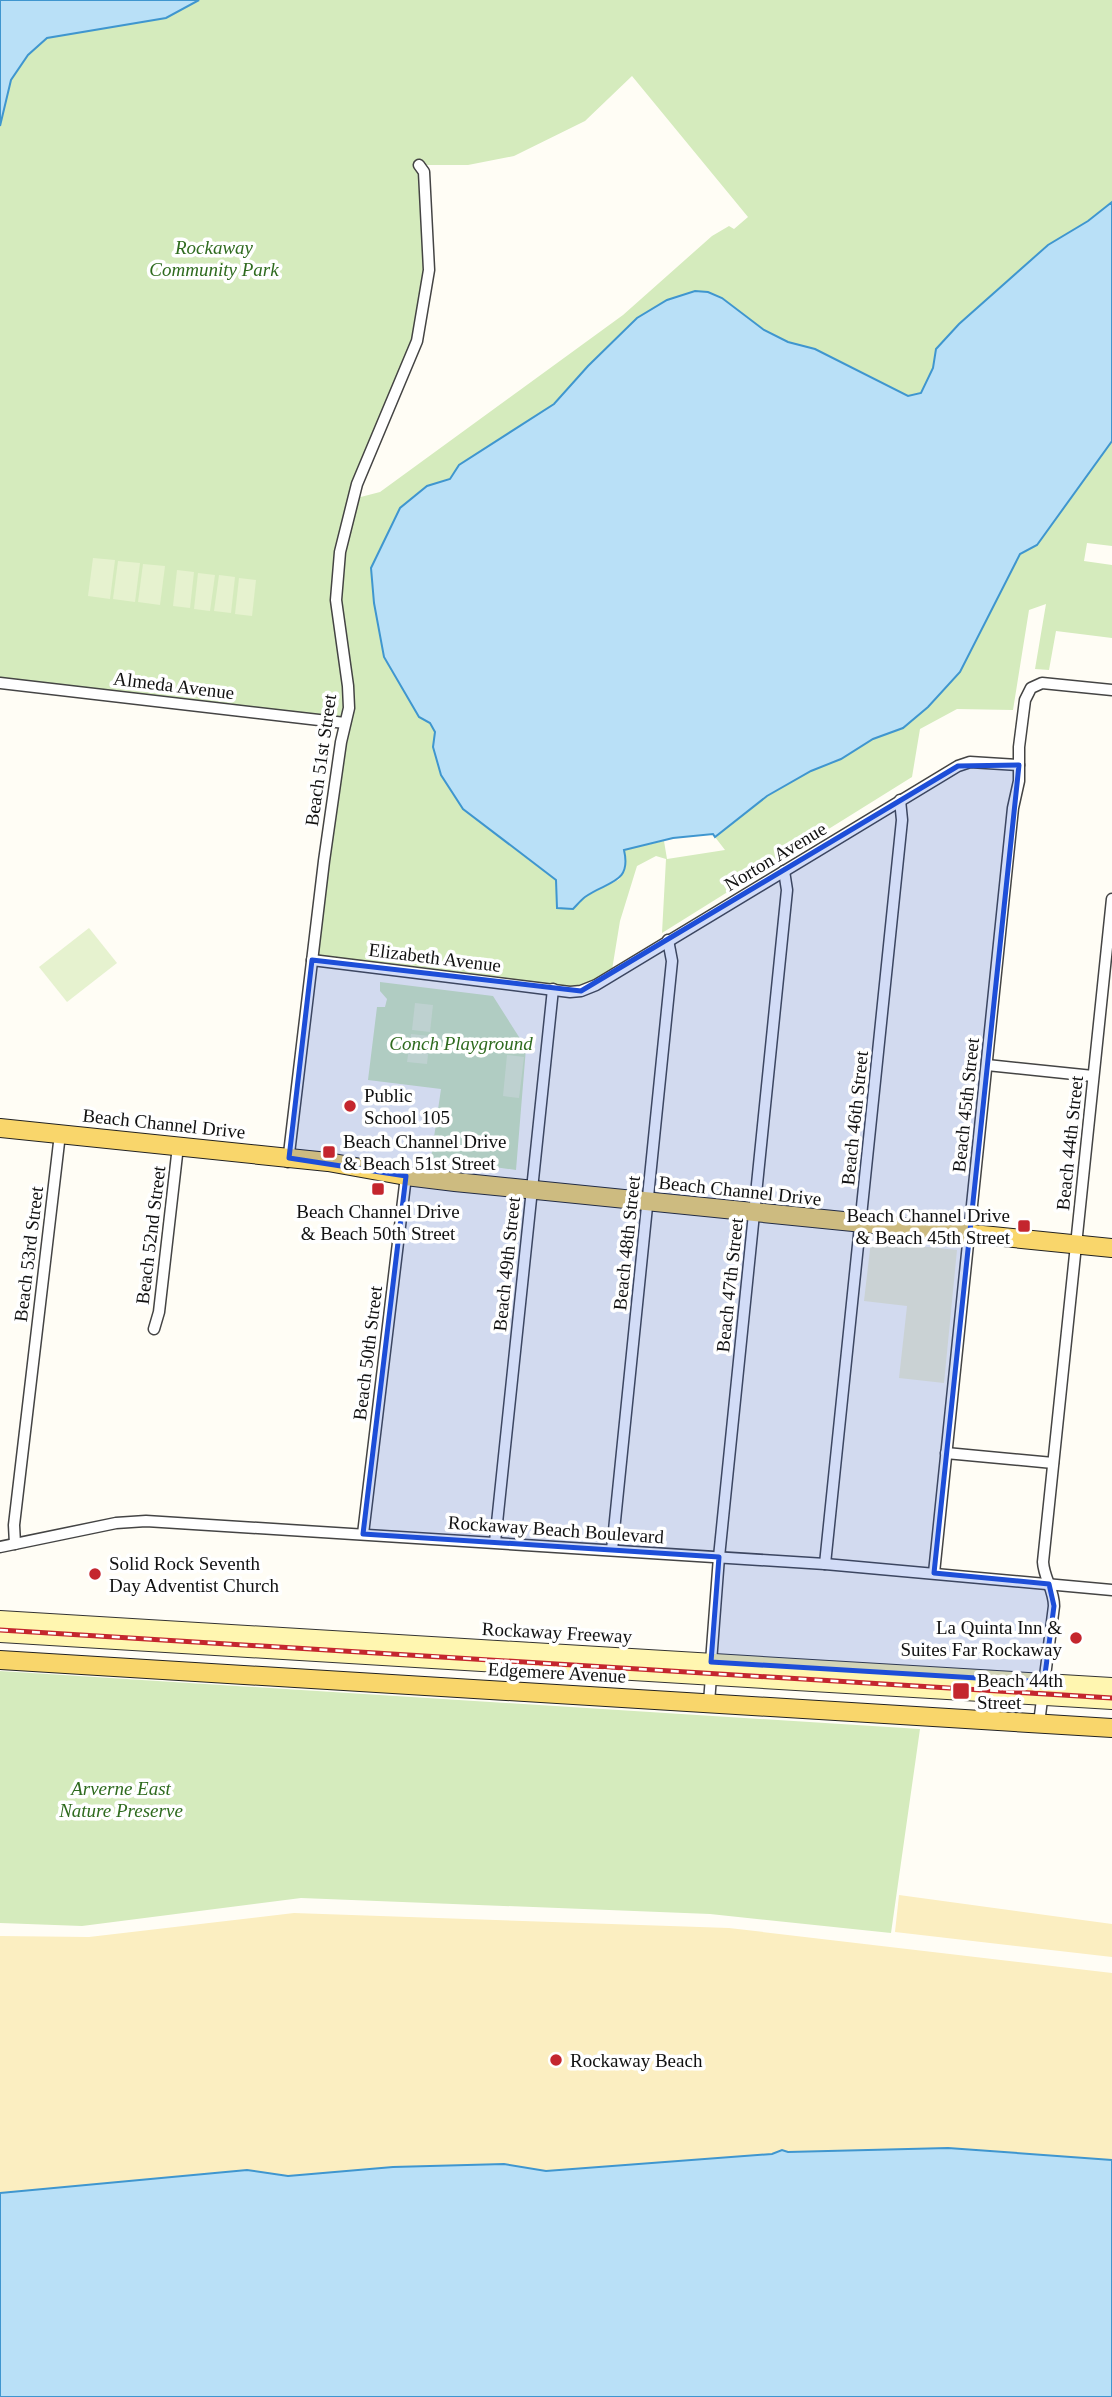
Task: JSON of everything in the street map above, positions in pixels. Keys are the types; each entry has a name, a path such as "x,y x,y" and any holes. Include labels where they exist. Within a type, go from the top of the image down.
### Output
{"main road":[{"name":"Beach Channel Drive","path":"0,1128 60,1138 288,1162 349,1165 406,1176 1112,1248"},
{"name":"Beach Channel Drive","path":"0,1137 60,1138"},
{"name":"Edgemere Avenue","path":"0,1660 1112,1728"}],"street":[{"name":"Beach 51st Street","path":"288,1162 325,850 349,703 336,600 338,560 357,484 417,341 429,270 424,172 419,165"},
{"name":"Almeda Avenue","path":"0,683 345,723"},
{"name":"Beach 45th Street","path":"934,1573 1013,808 1019,781 1024,705 1034,686 1051,683 1112,690"},
{"name":"Norton Avenue","path":"553,989 576,992 591,988 966,762 1018,765"},
{"name":"Beach 46th Street","path":"825,1564 902,820 900,800"},
{"name":"Beach 47th Street","path":"709,1702 719,1557 787,890 784,871"},
{"name":"Beach 44th Street","path":"1039,1723 1054,1606 1054,1597 1043,1562 1112,899"},
{"name":"Beach 48th Street","path":"612,1550 672,957 668,940"},
{"name":"Elizabeth Avenue","path":"312,960 553,989"},
{"name":"Beach 49th Street","path":"495,1542 553,989"},
{"path":"987,1065 1093,1076"},
{"name":"Beach 53rd Street","path":"15,1544 13,1532 60,1138"},
{"name":"Beach 52nd Street","path":"155,1329 178,1150"},
{"name":"Beach 50th Street","path":"363,1534 406,1176"},
{"path":"946,1453 1054,1463"},
{"name":"Rockaway Beach Boulevard","path":"0,1547 131,1522 825,1564 1112,1590"},
{"name":"Rockaway Freeway","path":"0,1619 1043,1690 1112,1701"},
{"name":"Rockaway Freeway","path":"0,1634 711,1669"},
{"name":"Rockaway Freeway","path":"1043,1690 1112,1686"}],"highlighted area":[{"path":"1019,765 934,1573 1049,1584 1054,1606 1044,1682 711,1662 719,1557 363,1534 406,1176 289,1158 312,960 581,991 958,766"}],"shaded area":[{"path":"871,1241 957,1250 944,1383 899,1378 907,1306 864,1301"}],"green space":[{"name":"Rockaway Community Park","path":"199,0 1112,0 1112,202 936,349 933,368 921,393 908,396 815,349 788,342 764,330 722,298 708,292 695,291 667,300 554,404 459,465 450,479 427,486 400,508 371,568 384,657 419,717 430,723 435,732 433,747 463,809 556,880 573,909 585,897 620,879 624,850 664,841 667,859 725,850 715,837 767,796 811,771 841,759 873,739 903,728 1020,554 1037,545 1112,441 1112,546 1087,543 1084,561 1112,565 1112,638 1056,631 1049,670 1035,669 1046,604 1029,610 1013,710 957,709 920,729 912,777 662,933 666,859 656,856 637,866 620,921 611,976 581,991 312,960 344,723 0,683 0,126 11,80 28,55 47,38 166,18","holes":["632,76 748,217 734,229 729,226 712,236 623,315 380,492 353,499 417,341 429,270 421,165 468,165 514,156 585,121"]},
{"path":"93,558 115,560 110,599 88,596"},
{"path":"118,561 140,563 135,602 113,599"},
{"path":"143,564 165,566 160,605 138,602"},
{"path":"177,570 194,572 190,608 173,606"},
{"path":"198,573 215,575 210,611 194,609"},
{"path":"219,575 235,577 231,613 214,611"},
{"path":"239,578 256,580 252,616 235,614"},
{"path":"89,928 117,963 67,1002 39,967"},
{"name":"Conch Playground","path":"380,982 493,996 526,1048 516,1170 431,1158 441,1089 368,1080 377,1007 385,1007 387,999 380,991"},
{"path":"415,1003 433,1005 430,1032 412,1030"},
{"path":"411,1034 430,1036 427,1064 407,1062"},
{"path":"507,1055 524,1057 519,1098 503,1096"},
{"name":"Arverne East Nature Preserve","path":"0,1671 920,1729 891,1933 710,1914 301,1898 82,1926 0,1923"}],"sand":[{"path":"899,1895 1112,1924 1112,1957 895,1932"},
{"name":"Rockaway Beach","path":"294,1913 729,1928 1112,1973 1112,2160 948,2148 782,2150 772,2154 546,2171 503,2164 393,2167 288,2176 247,2170 0,2193 0,1936 89,1937"}],"water":[{"path":"0,0 199,0 166,18 47,38 28,55 11,80 0,126"},
{"path":"1112,202 1112,441 1037,545 1020,554 960,672 928,707 903,728 873,739 841,759 811,771 767,796 715,837 713,834 673,838 624,850 626,861 621,876 585,897 573,909 557,908 556,880 463,809 441,775 433,747 435,732 430,723 419,717 384,657 371,568 400,508 427,486 450,479 459,465 554,404 637,318 667,300 695,291 708,292 722,298 764,330 788,342 815,349 908,396 921,393 933,368 936,349 959,324 1048,245 1088,221"},
{"path":"948,2148 1112,2160 1112,2397 0,2397 0,2193 247,2170 288,2176 393,2167 504,2164 546,2171 772,2154 782,2150"}],"railway":[{"path":"0,1630 1112,1698"}],"place":[{"name":"Public School 105","path":"350,1106"},
{"name":"Beach Channel Drive & Beach 51st Street","path":"329,1152"},
{"name":"Beach Channel Drive & Beach 50th Street","path":"378,1189"},
{"name":"Beach Channel Drive & Beach 45th Street","path":"1024,1226"},
{"name":"Solid Rock Seventh Day Adventist Church","path":"95,1574"},
{"name":"La Quinta Inn & Suites Far Rockaway","path":"1076,1638"},
{"name":"Beach 44th Street","path":"961,1691"},
{"name":"Rockaway Beach","path":"556,2060"}]}
